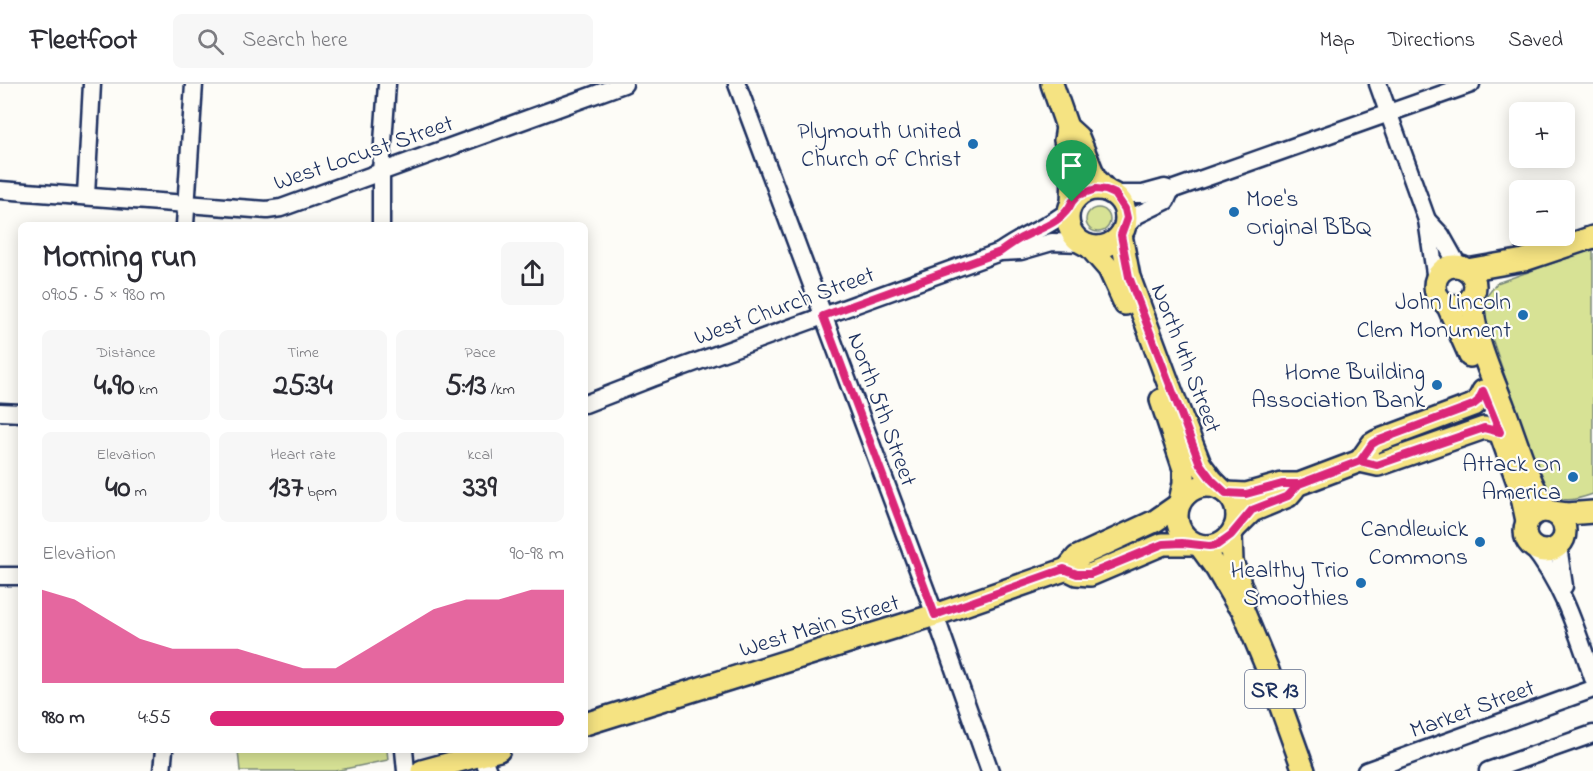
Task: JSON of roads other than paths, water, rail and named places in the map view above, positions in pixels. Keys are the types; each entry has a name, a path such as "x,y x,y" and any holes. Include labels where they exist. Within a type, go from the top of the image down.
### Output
{"main road":[{"path":"1052,84 1067,127 1065,140 1073,173 1068,219 1070,229 1085,245 1096,247 1110,244 1123,231 1125,209 1095,178 1078,137 1067,127"},
{"path":"1070,206 1078,195 1087,190 1110,192"},
{"name":"North 4th Street","path":"1123,231 1129,277 1179,411 1200,464 1224,491"},
{"path":"1524,260 1458,306 1442,301 1436,291 1436,280 1443,270 1448,268 1463,269 1524,260 1593,237"},
{"name":"North 4th Street","path":"1085,245 1109,269 1119,287 1159,396 1184,469 1184,483 1179,503"},
{"path":"1463,269 1474,280 1477,337 1497,421 1520,488 1527,521 1525,534 1531,546 1548,551 1593,522"},
{"path":"1448,304 1497,421 1523,462 1549,512 1561,519 1564,525 1561,542"},
{"path":"1360,461 1372,444 1467,408 1478,401 1483,391"},
{"path":"1299,484 1288,496 1252,510 1233,532 1217,545 1163,544 1090,574 1077,574 1067,569 1077,557 1155,521 1179,503 1191,490 1199,487 1207,486 1246,494 1282,484 1299,484 1360,461 1377,465 1484,428 1497,421"},
{"path":"1179,503 1177,523 1186,539 1197,545 1216,568 1235,603 1242,608 1245,597 1232,562 1236,509 1233,500 1224,491"},
{"path":"1527,521 1533,514 1593,512"},
{"name":"West Main Street","path":"588,723 935,615 1067,569"},
{"name":"SR 13","path":"1242,608 1267,668 1304,771"},
{"path":"422,771 490,759"}],"street":[{"path":"86,195 92,84"},
{"path":"185,222 194,84"},
{"path":"381,222 381,172 387,84"},
{"name":"West Locust Street","path":"0,190 274,209 624,84"},
{"name":"North 5th Street","path":"737,84 935,615 990,771"},
{"path":"1378,84 1427,220 1436,280"},
{"path":"1110,192 1143,194 1166,188 1172,190 1471,84"},
{"path":"1123,231 1137,215 1166,201 1172,190"},
{"name":"West Church Street","path":"588,403 1000,252 1019,238 1058,220 1070,206"},
{"path":"1427,220 1441,235 1463,269"},
{"name":"West Church Street","path":"1000,252 1021,251 1052,242 1085,245"},
{"path":"0,412 18,413"},
{"path":"1561,542 1558,552 1567,604"},
{"path":"1531,546 1551,571 1567,604 1593,678"},
{"path":"0,576 18,576"},
{"name":"Market Street","path":"1366,771 1593,688"},
{"path":"1488,771 1593,734"},
{"path":"162,771 164,753"},
{"path":"404,753 406,771"}],"place":[{"name":"Plymouth United Church of Christ","path":"973,144"},
{"name":"Moe's Original BBQ","path":"1234,212"},
{"name":"John Lincoln Clem Monument","path":"1523,315"},
{"name":"Home Building Association Bank","path":"1437,385"},
{"name":"Attack On America","path":"1573,477"},
{"name":"Candlewick Commons","path":"1480,542"},
{"name":"Healthy Trio Smoothies","path":"1361,583"}]}
